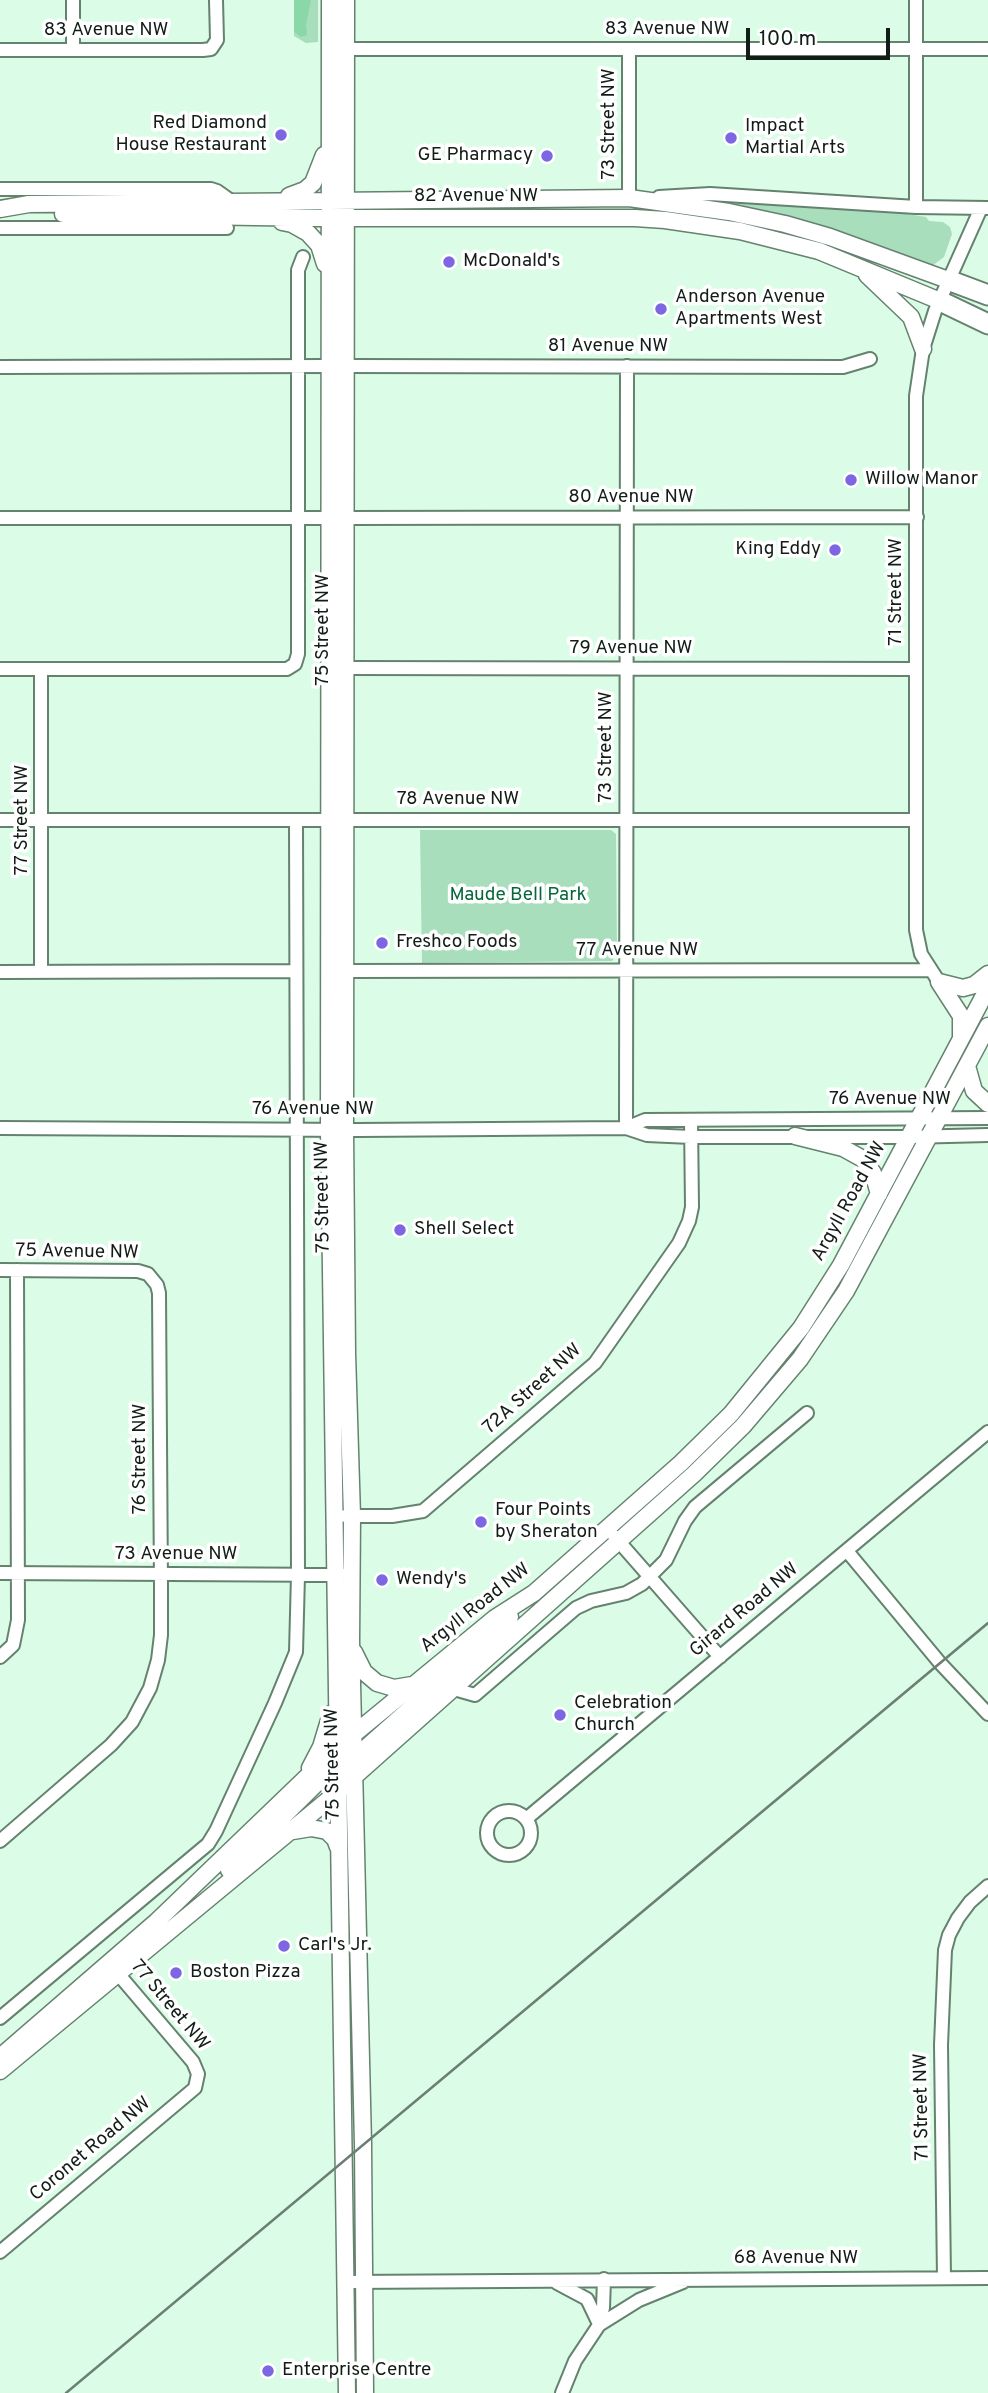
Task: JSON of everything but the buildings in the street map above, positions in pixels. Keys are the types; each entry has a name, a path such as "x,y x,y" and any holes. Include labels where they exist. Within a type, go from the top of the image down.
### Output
{"highway":[{"path":"948,280 988,295"},
{"path":"940,301 988,324"}],"main road":[{"name":"75 Street NW","path":"330,0 330,136 338,200 346,218 337,366 334,1575 347,2393"},
{"name":"75 Street NW","path":"337,366 329,290 330,218 338,200 346,0"},
{"path":"260,201 292,195 313,184 330,136"},
{"name":"82 Avenue NW","path":"0,209 29,204 629,198 729,212 785,224 830,237 948,280"},
{"name":"82 Avenue NW","path":"0,209 29,214 259,218 664,220 740,231 819,251 940,301"},
{"path":"259,218 292,224 313,238 323,254 329,290"},
{"path":"854,264 911,317 923,349"},
{"name":"75 Street NW","path":"337,518 345,668 337,819 345,971 337,1130 352,1516 351,1641 365,2393"},
{"path":"935,976 963,988 974,985 988,974"},
{"path":"935,976 961,1016 961,1041"},
{"name":"Argyll Road NW","path":"0,2057 113,1968 181,1919 338,1791 355,1768 454,1689 706,1441 754,1388 813,1309 847,1254 988,988"},
{"name":"Argyll Road NW","path":"0,2071 113,1968 156,1922 301,1781 338,1755 354,1733 495,1618 613,1535 719,1451 768,1399 800,1359 846,1291 988,1026"},
{"path":"967,1066 974,1091 988,1104"},
{"path":"795,1136 843,1148 863,1159 873,1173 879,1194"},
{"path":"355,1768 368,1746 491,1637 534,1592"},
{"path":"351,1641 364,1672 377,1683 394,1688 414,1685"},
{"path":"301,1781 321,1747 336,1694"},
{"path":"181,1919 338,1755"},
{"path":"291,1831 310,1828 327,1831 335,1839 340,1853"}],"street":[{"path":"73,0 73,49"},
{"name":"83 Avenue NW","path":"0,50 211,49 217,40 216,0"},
{"path":"916,0 916,207"},
{"name":"83 Avenue NW","path":"346,49 988,49"},
{"name":"73 Street NW","path":"629,49 629,198"},
{"name":"82 Avenue NW","path":"0,189 211,189 231,201"},
{"name":"82 Avenue NW","path":"629,198 710,194 916,207 984,208"},
{"name":"71 Street NW","path":"935,976 921,954 917,936 916,397 923,349 940,301 984,208"},
{"path":"0,228 227,228"},
{"name":"75 Street NW","path":"41,669 287,669 295,664 298,654 298,270 303,257"},
{"name":"81 Avenue NW","path":"0,367 844,367 870,359"},
{"name":"73 Street NW","path":"626,1128 627,366"},
{"name":"80 Avenue NW","path":"0,518 916,517"},
{"name":"79 Avenue NW","path":"345,668 916,669"},
{"path":"0,669 41,669"},
{"name":"77 Street NW","path":"41,669 41,972"},
{"name":"78 Avenue NW","path":"0,820 916,820"},
{"name":"75 Street NW","path":"0,2018 203,1848 216,1831 294,1657 298,1633 296,820"},
{"path":"0,972 295,971"},
{"name":"77 Avenue NW","path":"345,971 626,971 935,976"},
{"name":"76 Avenue NW","path":"626,1128 645,1120 988,1118"},
{"name":"72A Street NW","path":"335,1516 392,1516 423,1511 595,1363 638,1305 685,1232 691,1214 691,1120"},
{"name":"76 Avenue NW","path":"0,1128 626,1128 647,1135 691,1137 988,1135"},
{"name":"75 Avenue NW","path":"0,1270 138,1271 152,1277"},
{"path":"4,1654 13,1645 17,1633 18,1270"},
{"name":"76 Street NW","path":"0,1841 111,1745 132,1722 150,1688 158,1660 161,1635 159,1293 152,1277"},
{"path":"454,1689 475,1695 576,1608 591,1601 634,1590 666,1560 695,1507 807,1413"},
{"name":"Girard Road NW","path":"526,1819 988,1432"},
{"path":"613,1535 720,1657"},
{"path":"847,1551 940,1663 988,1714"},
{"name":"73 Avenue NW","path":"0,1573 352,1575"},
{"name":"71 Street NW","path":"944,2278 941,2022 943,1965 949,1935 970,1902 988,1886"},
{"name":"77 Street NW","path":"113,1968 193,2062 198,2074"},
{"name":"Coronet Road NW","path":"0,2252 195,2088 198,2074"},
{"path":"599,2325 639,2300 691,2278"},
{"name":"68 Avenue NW","path":"347,2282 988,2278"},
{"path":"562,2393 575,2361 599,2325 603,2308 604,2279"},
{"path":"553,2281 587,2299 599,2325"}],"green space":[{"path":"294,0 318,0 318,42 306,43 294,36"},
{"path":"294,0 311,0 306,25 307,35 301,37 294,32"},
{"path":"711,200 908,214 926,217 929,221 943,222 950,227 952,234 944,257 932,266 792,217"},
{"name":"Maude Bell Park","path":"420,830 611,830 616,834 617,955 612,961 422,963"}],"railway":[{"path":"66,2393 988,1623"}],"place":[{"name":"Red Diamond House Restaurant","path":"281,135"},
{"name":"Impact Martial Arts","path":"731,138"},
{"name":"GE Pharmacy","path":"547,156"},
{"name":"McDonald's","path":"449,262"},
{"name":"Anderson Avenue Apartments West","path":"661,309"},
{"name":"Willow Manor","path":"851,480"},
{"name":"King Eddy","path":"835,550"},
{"name":"Freshco Foods","path":"382,943"},
{"name":"Shell Select","path":"400,1230"},
{"name":"Four Points by Sheraton","path":"481,1522"},
{"name":"Wendy's","path":"382,1580"},
{"name":"Celebration Church","path":"560,1715"},
{"name":"Carl's Jr.","path":"284,1946"},
{"name":"Boston Pizza","path":"176,1973"},
{"name":"Enterprise Centre","path":"268,2371"}]}
